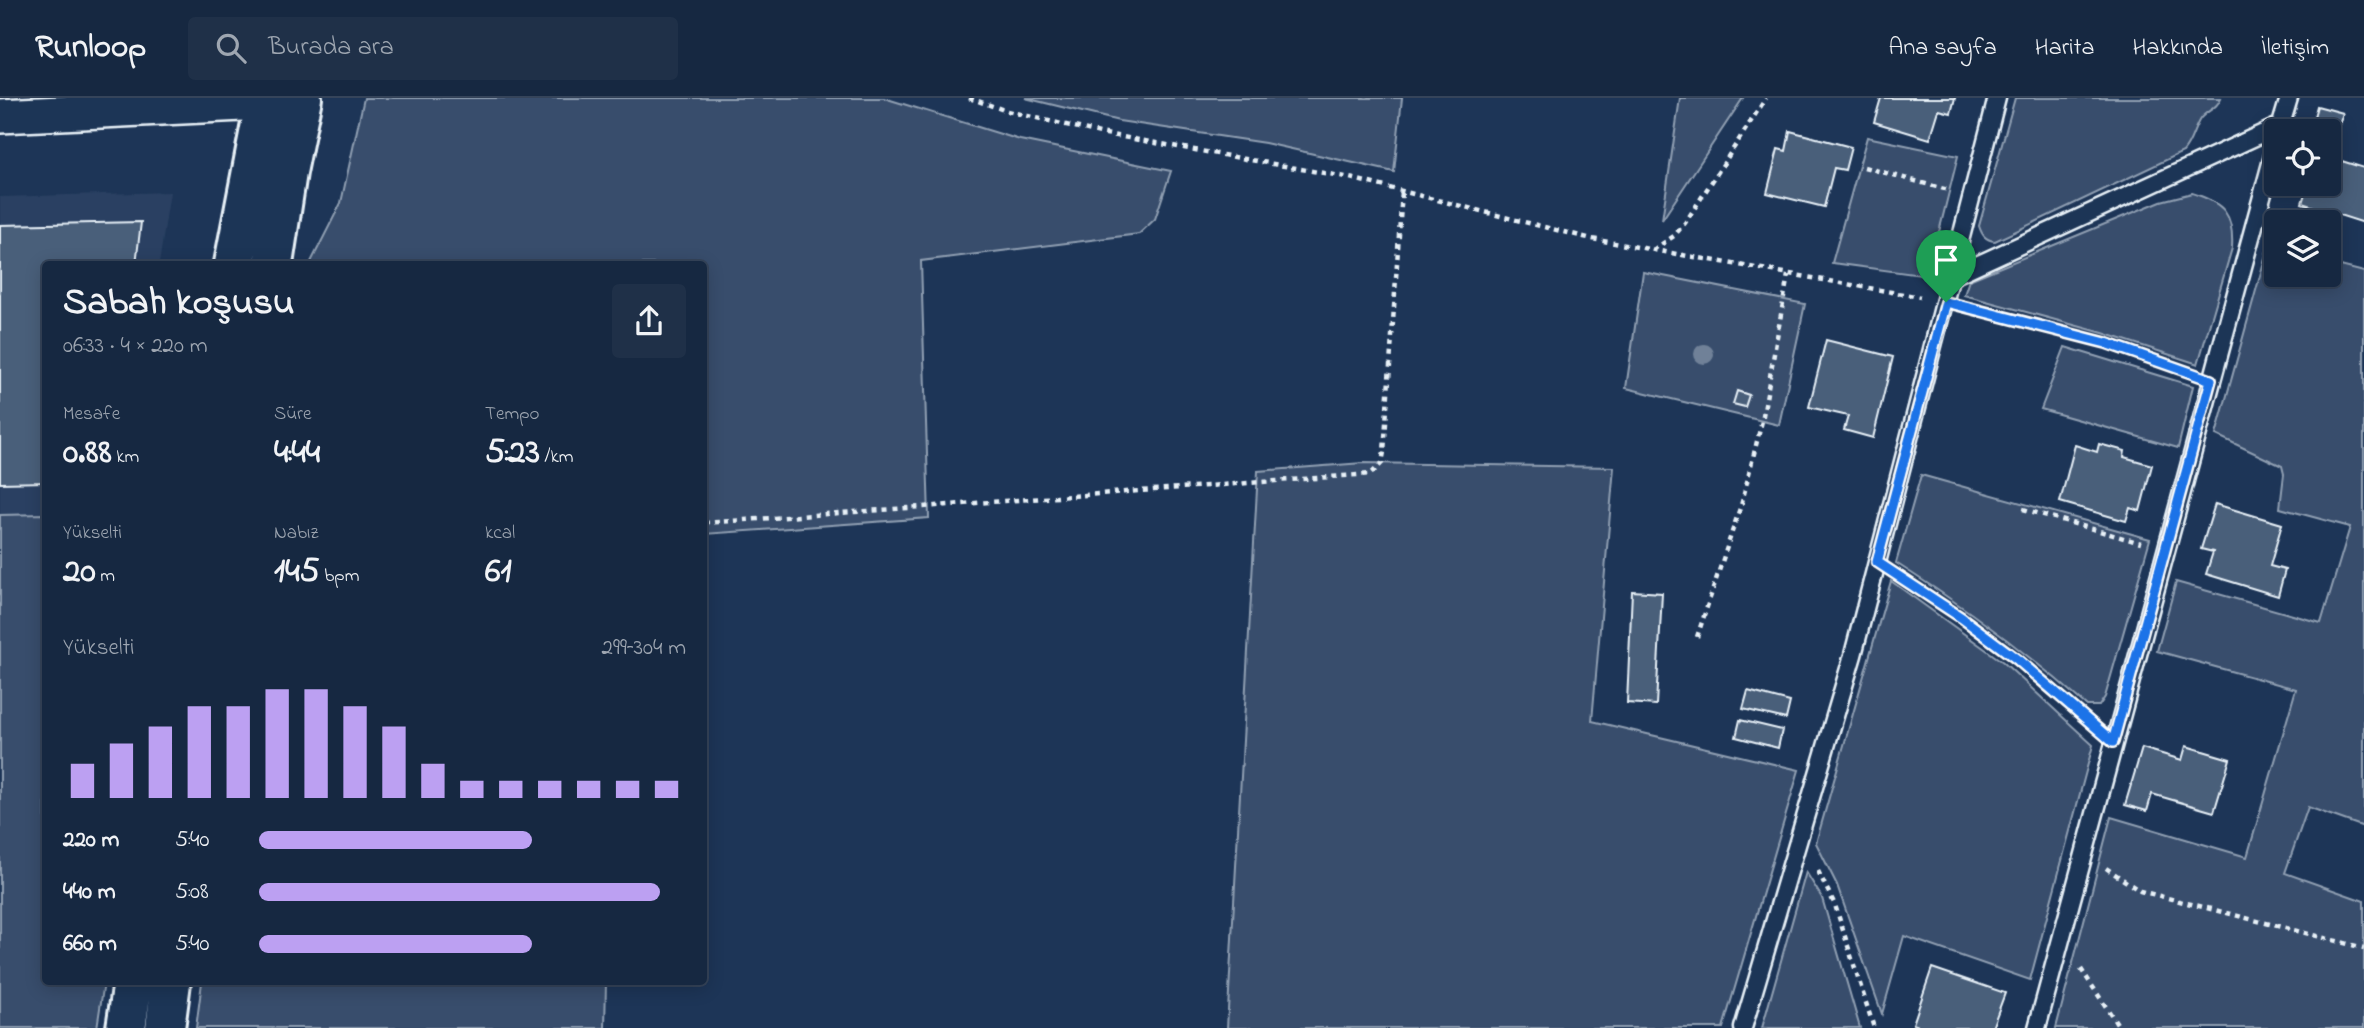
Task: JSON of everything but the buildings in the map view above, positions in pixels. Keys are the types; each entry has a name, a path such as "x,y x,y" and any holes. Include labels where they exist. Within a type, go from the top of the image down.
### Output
{"street":[{"path":"272,261 302,98"},
{"path":"0,116 266,101 235,261"},
{"path":"126,1028 133,985"},
{"path":"165,1028 171,985"}],"lane":[{"path":"1743,1028 1877,562 1997,98"},
{"path":"2283,119 2289,98"},
{"path":"1953,276 2264,135"},
{"path":"2037,1028 2264,188"}],"path":[{"path":"969,98 1007,111 1100,133 1289,166 1402,191 1592,239 1946,302 2106,343 2211,380"},
{"path":"1652,251 1674,236 1685,223 1766,98"},
{"path":"1864,167 1973,197"},
{"path":"707,523 1371,474 1382,464 1384,452 1402,191"},
{"path":"1697,637 1749,476 1762,421 1788,275"},
{"path":"2022,509 2165,550"},
{"path":"1877,562 1962,618 2018,660 2113,742"},
{"path":"1799,836 1835,905 1874,1028"},
{"path":"2084,847 2118,878 2140,891 2364,948"},
{"path":"2060,936 2120,1028"}],"shaded area":[{"path":"364,98 884,98 1020,140 1171,171 1155,219 1139,234 921,261 929,518 707,534 707,261 312,261 341,203"},
{"path":"1025,98 1402,98 1394,172 1265,143 1119,121"},
{"path":"1680,98 1743,98 1662,220"},
{"path":"2015,98 2221,98 2217,105 2200,119 2183,152 1995,241 1984,236 1979,226"},
{"path":"1867,137 1958,156 1928,276 1832,263"},
{"path":"170,192 159,261 42,261 42,514 0,515 0,197"},
{"path":"2192,193 2212,201 2225,212 2229,218 2232,236 2232,248 2198,364 2103,333 1964,295 1969,280 2161,201"},
{"path":"2264,261 2264,287 2341,287 2341,266 2364,272 2364,827 2308,807 2285,873 2364,901 2364,1028 2056,1028 2111,817 2247,857 2296,689 2157,651 2176,582 2321,623 2350,527 2280,508 2284,474 2282,466 2216,435"},
{"path":"1643,272 1805,304 1779,425 1626,388"},
{"path":"2065,347 2193,386 2178,448 2041,409"},
{"path":"1363,463 1614,467 1592,721 1799,770 1723,1028 1227,1028 1258,471"},
{"path":"1921,475 2150,539 2105,697 2099,706 2087,706 1994,630 1896,563"},
{"path":"42,514 42,985 104,985 97,1028 0,1028 0,515"},
{"path":"1891,581 2003,662 2093,745 2030,980 1904,936 1882,1014 1837,885 1816,843"},
{"path":"1806,872 1822,898 1860,1028 1762,1028"},
{"path":"202,985 606,985 605,1028 196,1028"}],"route":[{"path":"1946,302 2106,343 2211,380 2113,742 2018,660 1962,618 1877,562 1946,302"}]}
